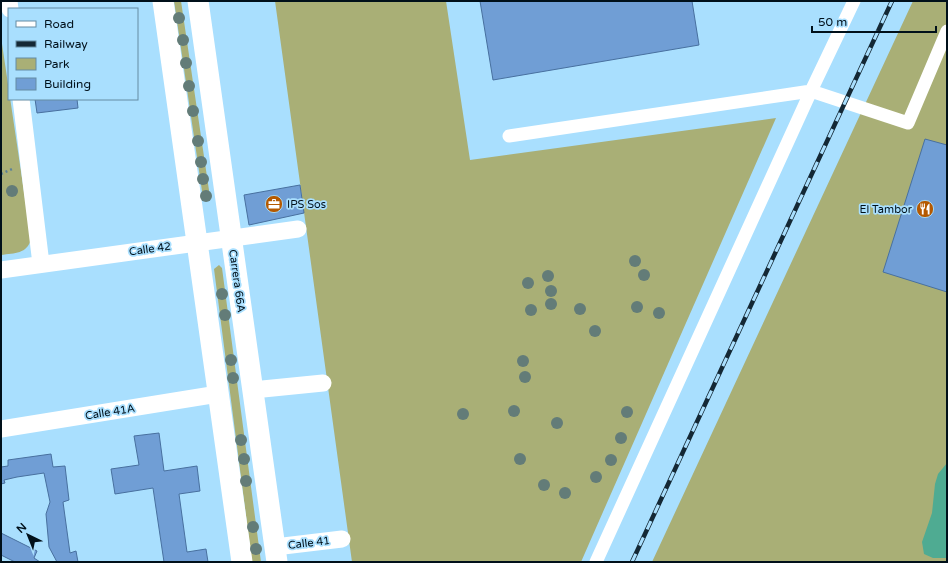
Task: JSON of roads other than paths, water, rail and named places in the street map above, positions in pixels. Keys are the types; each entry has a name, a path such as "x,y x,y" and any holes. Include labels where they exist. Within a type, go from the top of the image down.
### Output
{"street":[{"path":"163,1 242,562"},
{"name":"Carrera 66A","path":"198,1 276,554"},
{"path":"596,562 811,91 854,1"},
{"path":"509,136 811,91 908,123 947,31"},
{"path":"21,100 41,264"},
{"name":"Calle 42","path":"1,270 298,228"},
{"path":"253,390 323,383"},
{"name":"Calle 41A","path":"1,429 218,394"},
{"name":"Calle 41","path":"276,554 342,539"}],"railway":[{"path":"632,562 892,1"}],"place":[{"name":"IPS Sos","path":"274,204"},
{"name":"El Tambor","path":"925,209"}]}
